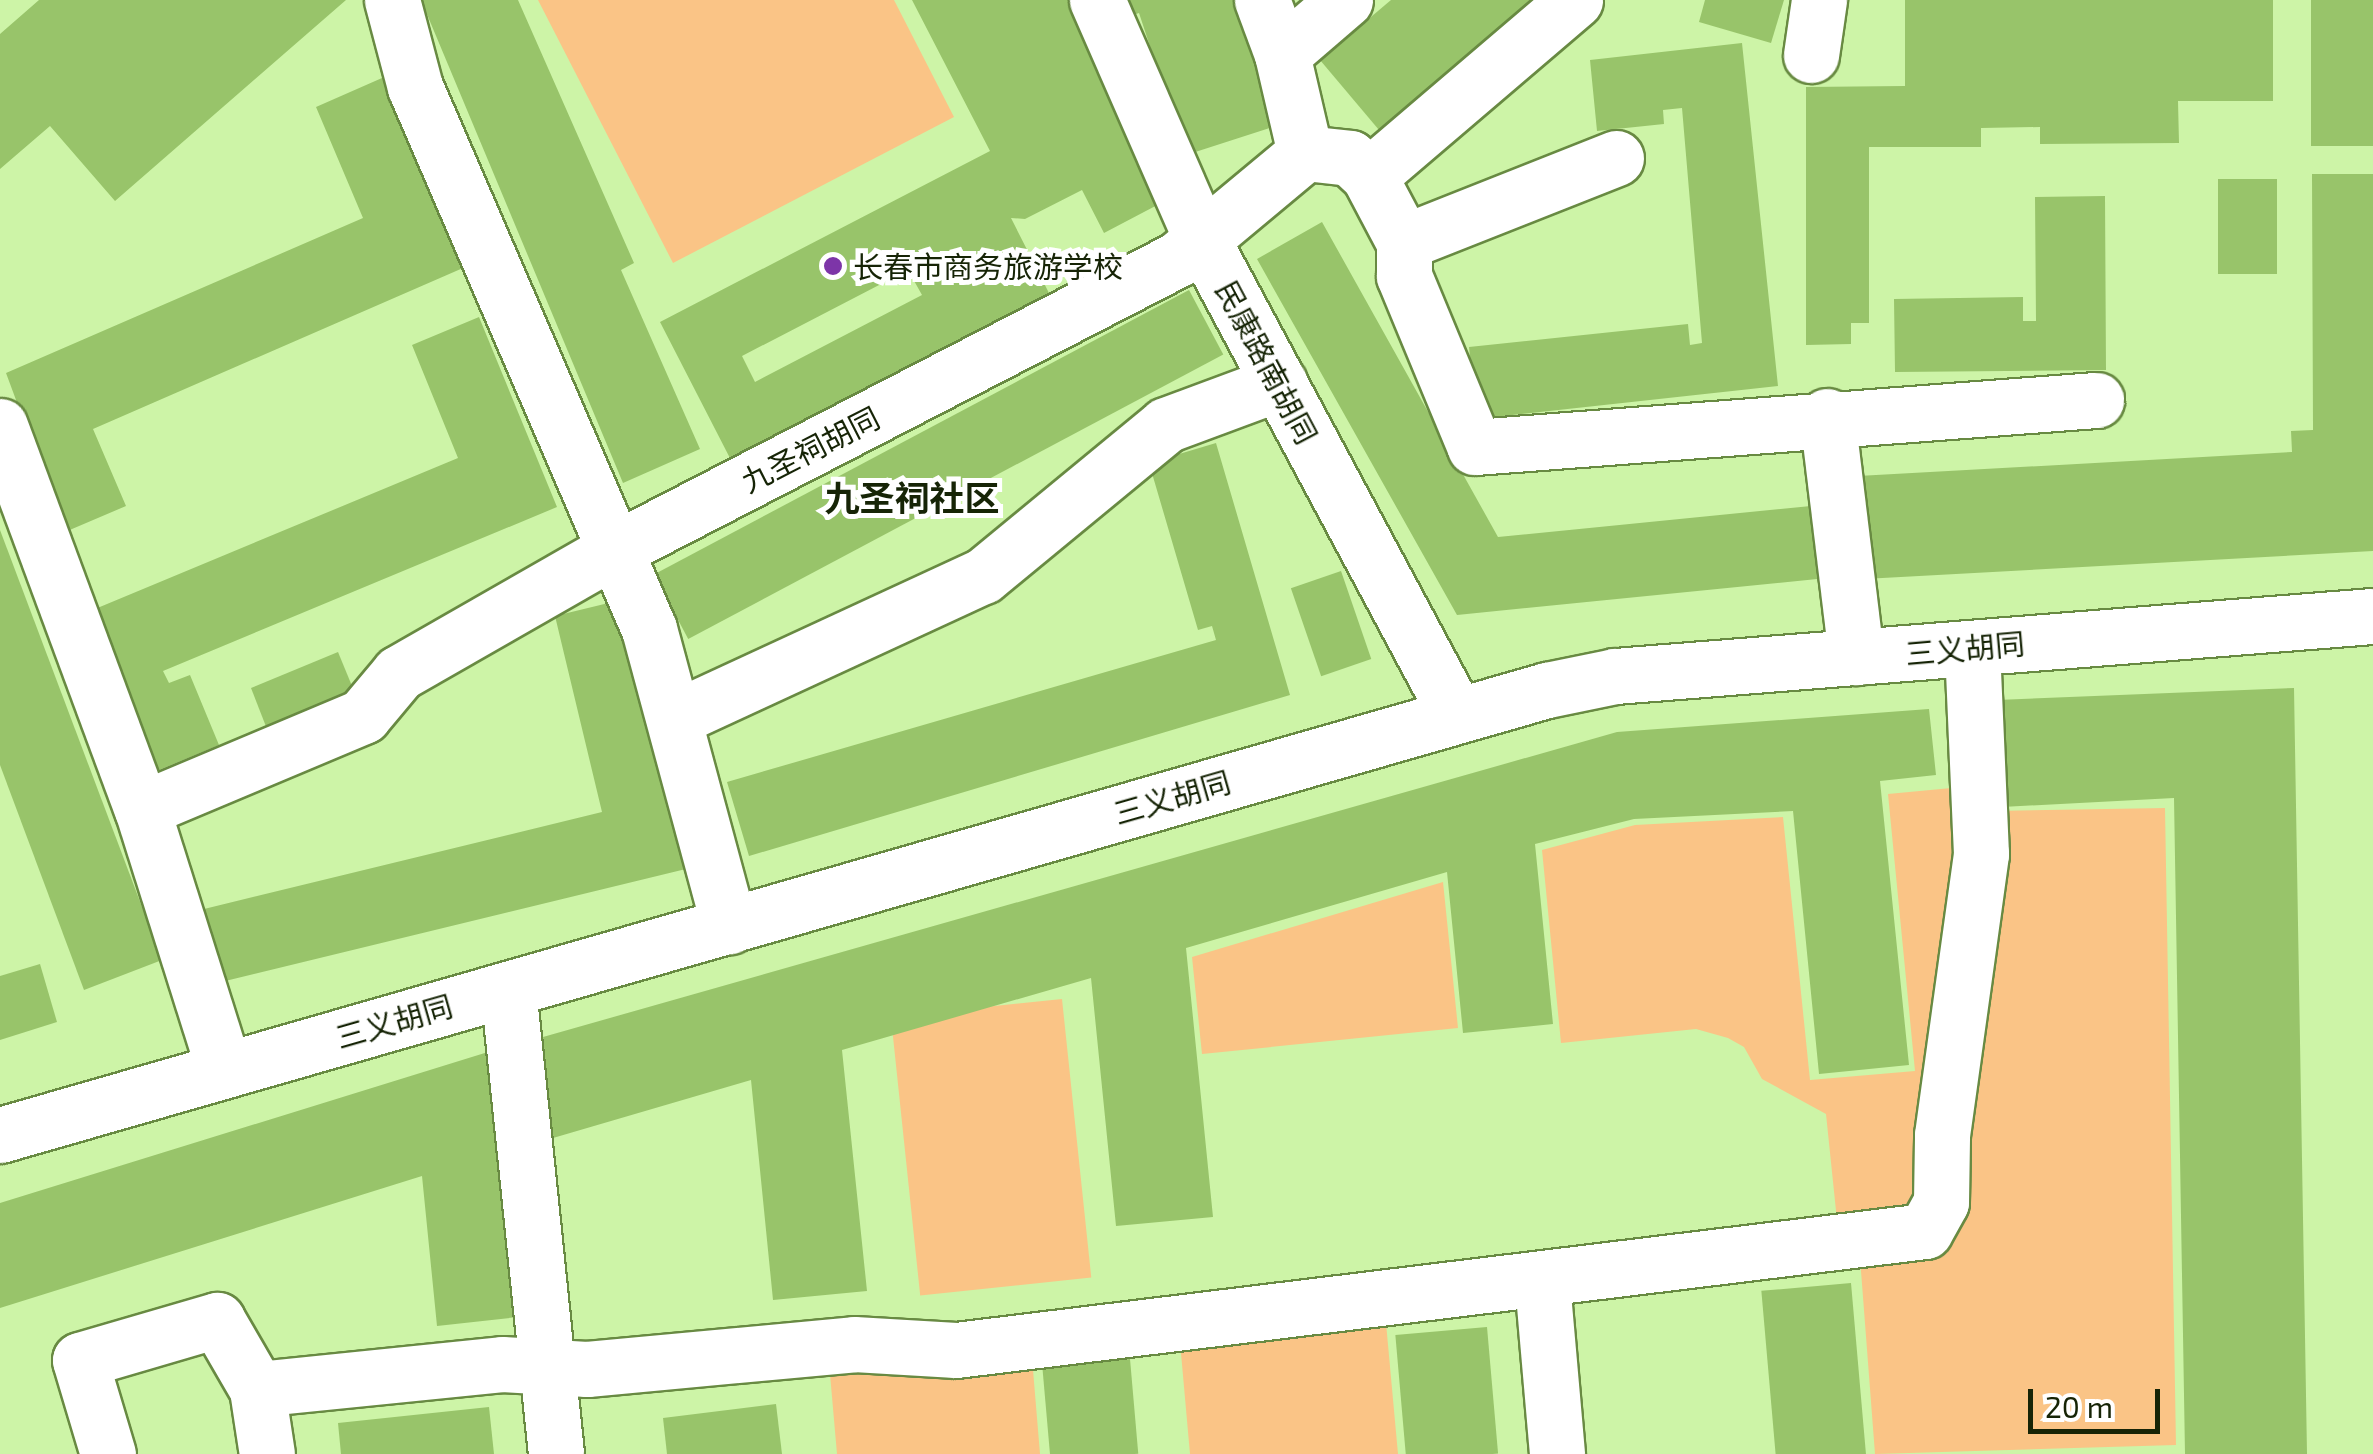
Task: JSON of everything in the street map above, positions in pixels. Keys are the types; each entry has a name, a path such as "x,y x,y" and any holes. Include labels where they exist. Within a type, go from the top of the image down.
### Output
{"street":[{"path":"392,0 416,87 614,550 675,718 728,926"},
{"name":"民康路南胡同","path":"1098,0 1200,236 1456,714"},
{"path":"1262,0 1282,54 1305,153 1350,158 1369,176 1404,242 1404,276 1474,448 1828,416 2096,400"},
{"path":"1282,54 1345,0"},
{"path":"1369,176 1575,0"},
{"path":"1811,56 1818,0"},
{"name":"九圣祠胡同","path":"142,809 363,716 399,673 614,550 1178,259 1200,236 1305,153"},
{"path":"1404,242 1616,158"},
{"path":"675,718 983,576 1166,425 1278,383"},
{"path":"1828,416 1856,657"},
{"path":"0,426 142,809 224,1069"},
{"name":"三义胡同","path":"0,1135 1456,714 1615,676 2373,616"},
{"path":"257,1389 854,1344 956,1350 1906,1239 1937,1218 1981,854 1972,648"},
{"path":"508,989 556,1454"},
{"path":"1542,1282 1557,1454"},
{"path":"108,1454 80,1360 216,1320 257,1389 267,1454"}],"shaded area":[{"path":"538,0 894,0 954,117 673,263"},
{"path":"1962,787 1925,1201 1838,1230 1826,1114 1762,1079 1744,1047 1728,1038 1696,1029 1561,1043 1542,850 1635,825 1783,817 1810,1080 1915,1071 1888,794"},
{"path":"2165,808 2176,1445 1875,1454 1860,1258 1910,1252 1993,811"},
{"path":"1443,882 1458,1028 1202,1054 1192,957"},
{"path":"1062,999 1091,1277 920,1295 891,1017"},
{"path":"1386,1323 1398,1454 1190,1454 1180,1342"},
{"path":"1032,1358 1040,1454 837,1454 830,1374"}],"building":[{"path":"39,0 346,0 115,201 50,126 0,169 0,34"},
{"path":"421,0 518,0 634,263 621,270 700,449 623,483"},
{"path":"912,0 1079,0 1163,202 1104,233 1082,190 1025,219 1011,218 1052,299 733,464 660,322 990,151","holes":["908,270 922,295 755,382 742,356"]},
{"path":"1115,0 1242,0 1282,124 1186,155 1139,13 1122,19"},
{"path":"1391,0 1532,0 1379,130 1320,60"},
{"path":"1705,0 1784,0 1771,43 1699,22"},
{"path":"1905,0 2273,0 2273,101 2178,101 2179,143 2040,144 2040,127 1981,128 1981,147 1869,147 1869,323 1851,323 1851,344 1806,345 1806,87 1905,86"},
{"path":"2311,0 2373,0 2373,146 2311,146"},
{"path":"1742,43 1778,386 1476,419 1469,347 1688,324 1690,345 1702,343 1682,108 1663,110 1664,124 1597,131 1590,60"},
{"path":"382,78 463,268 93,429 126,506 65,532 6,373 363,218 316,107"},
{"path":"2312,174 2373,174 2373,551 1864,579 1858,476 2292,452 2291,431 2313,430"},
{"path":"2218,179 2277,179 2277,274 2218,274"},
{"path":"2105,196 2106,370 1895,372 1894,299 2023,297 2023,321 2036,321 2035,197"},
{"path":"1322,222 1498,537 1821,505 1827,578 1457,615 1257,259"},
{"path":"1189,290 1223,354 688,639 654,574"},
{"path":"479,317 557,507 163,671 169,683 190,675 219,745 154,772 95,609 458,458 412,345"},
{"path":"1216,443 1290,695 749,856 727,782 1216,640 1212,626 1198,630 1149,463"},
{"path":"0,530 162,960 84,990 0,765"},
{"path":"1341,571 1371,659 1321,676 1291,588"},
{"path":"625,599 690,868 217,983 200,910 602,812 555,616"},
{"path":"338,652 359,703 274,747 251,688"},
{"path":"2294,688 2307,1454 2185,1454 2174,798 2002,807 1997,700"},
{"path":"1929,709 1936,775 1880,781 1909,1065 1819,1074 1793,811 1634,819 1535,844 1553,1024 1463,1033 1447,872 1186,948 1213,1217 1116,1226 1091,978 842,1050 867,1291 773,1300 751,1080 553,1138 543,1037 1617,732"},
{"path":"40,964 57,1022 0,1040 0,976"},
{"path":"488,1052 518,1317 437,1326 422,1176 0,1308 0,1203"},
{"path":"1851,1283 1866,1454 1776,1454 1761,1291"},
{"path":"1487,1327 1498,1454 1406,1454 1395,1335"},
{"path":"1130,1359 1138,1454 1050,1454 1042,1367"},
{"path":"776,1404 782,1454 667,1454 663,1418"},
{"path":"489,1407 494,1454 341,1454 338,1423"}],"place":[{"name":"长春市商务旅游学校","path":"833,266"}],"district":[{"name":"九圣祠社区","path":"912,497"}]}
